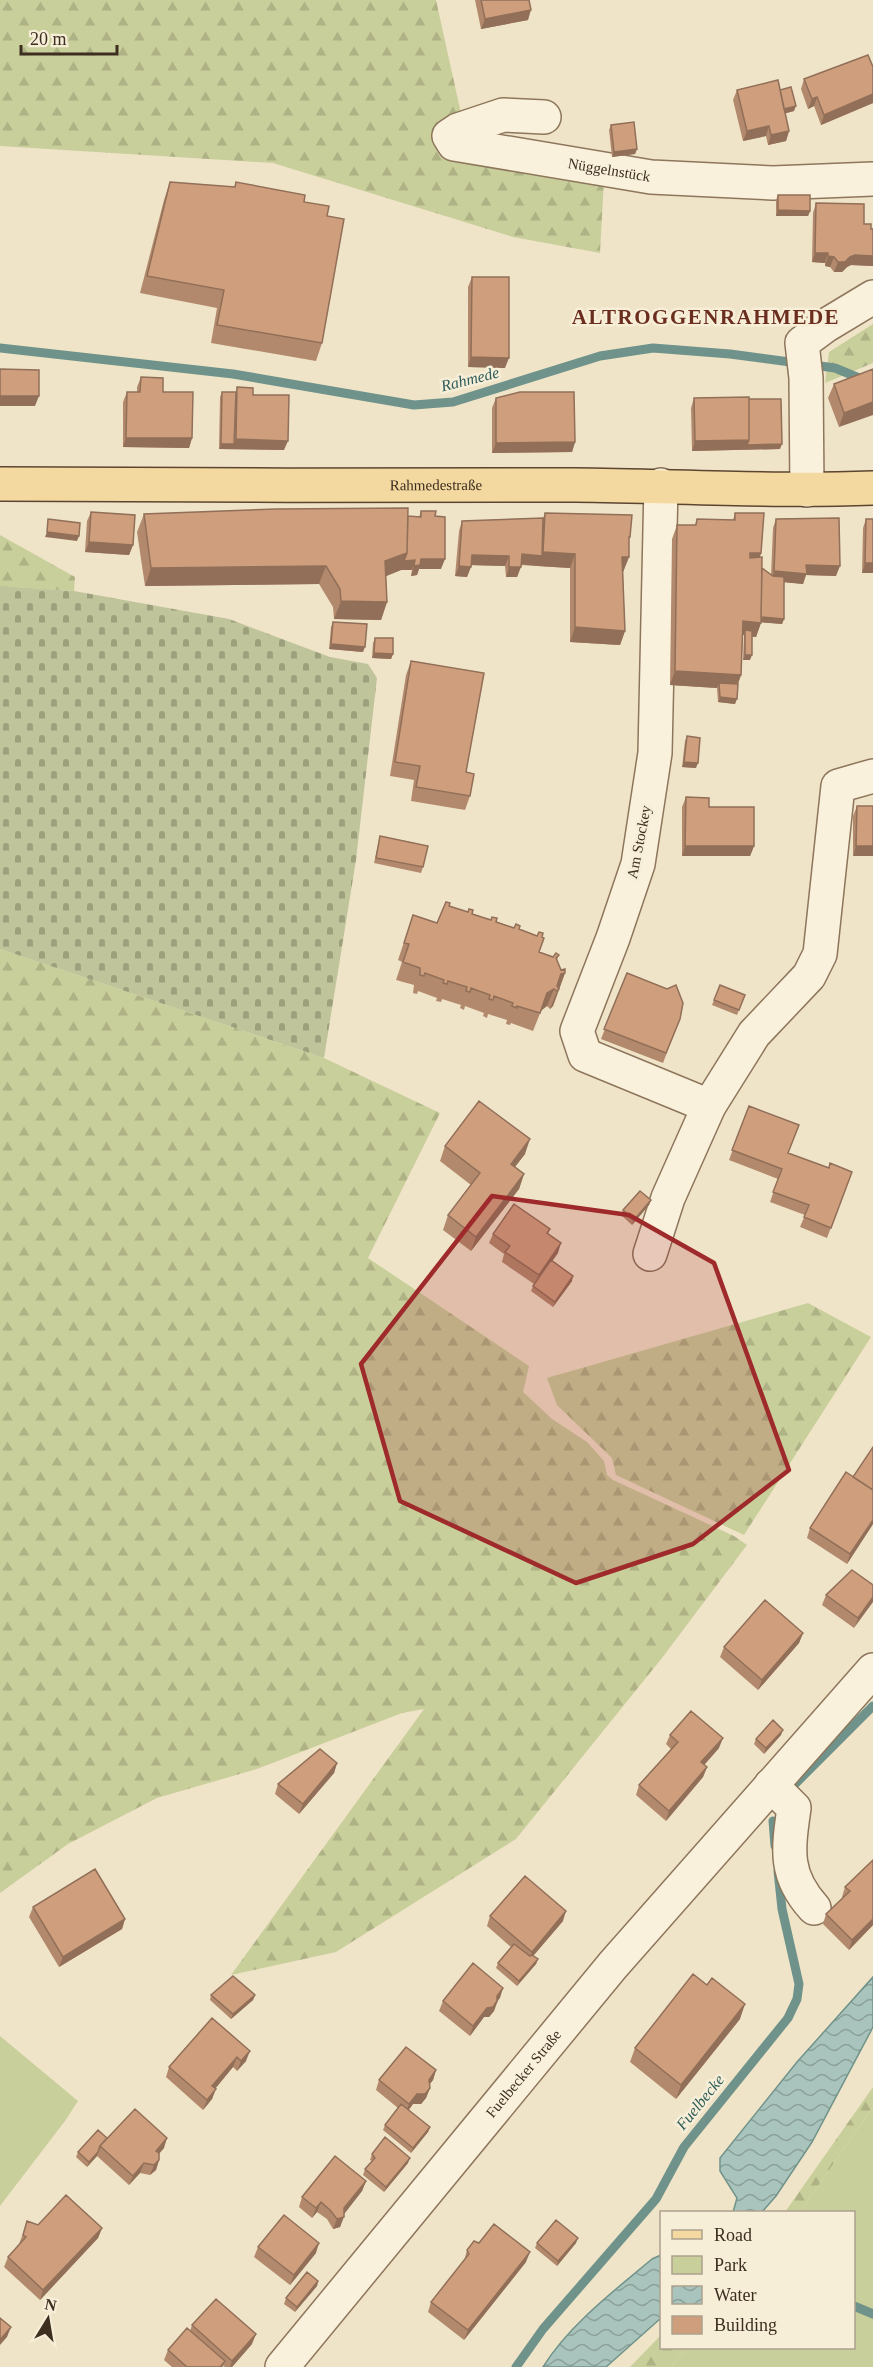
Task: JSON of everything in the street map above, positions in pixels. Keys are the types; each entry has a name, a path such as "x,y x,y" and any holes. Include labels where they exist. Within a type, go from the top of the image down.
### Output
{"main road":[{"name":"Rahmedestraße","path":"0,484 431,487 661,485 807,490 873,488"}],"street":[{"name":"Nüggelnstück","path":"544,117 503,115 458,130 449,136 454,144 651,177 773,183 873,179"},
{"path":"807,490 806,378 802,343 873,297"},
{"name":"Am Stockey","path":"661,485 655,753 638,864 613,938 577,1031 585,1055 709,1106"},
{"path":"650,1254 668,1198 709,1106 754,1034 809,976 820,954 838,786 873,776"},
{"name":"Fuelbecker Straße","path":"282,2367 613,1965 873,1670"},
{"path":"771,1785 794,1808 789,1846 791,1872 801,1893 814,1908"}],"highlighted area":[{"path":"492,1196 629,1215 714,1263 789,1470 693,1544 576,1583 400,1501 361,1364"}],"green space":[{"path":"0,0 436,0 462,118 475,134 605,161 600,253 513,237 273,163 0,146"},
{"path":"873,324 873,363 825,383 829,352"},
{"path":"0,535 75,577 74,591 0,586"},
{"path":"0,586 74,591 229,619 330,657 368,664 377,678 356,860 324,1058 0,949"},
{"path":"0,949 324,1058 440,1113 368,1258 529,1366 523,1392 552,1419 587,1442 604,1461 607,1475 613,1480 734,1536 747,1545 662,1658 516,1839 336,1952 231,1975 424,1709 402,1713 257,1769 157,1798 68,1844 0,1893"},
{"path":"808,1303 871,1337 744,1535 616,1475 612,1458 557,1405 547,1378"},
{"path":"0,2036 78,2101 0,2206"},
{"path":"873,2087 873,2107 801,2211 786,2211"},
{"path":"873,2107 873,2367 671,2367 686,2349 855,2349 855,2211 801,2211"},
{"path":"660,2336 660,2349 686,2349 671,2367 630,2367"}],"water":[{"path":"873,1977 873,2027 812,2142 776,2196 763,2211 733,2211 737,2198 720,2171 720,2158 797,2062"},
{"path":"660,2255 660,2319 606,2367 543,2367 566,2337 593,2309 652,2259"}],"building":[{"path":"481,0 529,0 531,10 485,19"},
{"path":"868,55 873,67 873,94 824,115 817,97 812,99 804,79"},
{"path":"778,80 789,131 771,135 769,126 747,131 737,90"},
{"path":"791,87 796,106 784,109 780,90"},
{"path":"634,122 637,149 614,152 611,125"},
{"path":"170,182 235,187 236,182 305,195 304,202 329,206 327,216 344,219 322,343 217,325 224,290 147,276"},
{"path":"778,195 810,195 810,211 778,210"},
{"path":"816,203 864,204 864,224 871,224 871,229 873,229 873,256 855,255 845,262 838,262 834,257 828,256 828,253 815,253"},
{"path":"472,277 509,277 509,358 471,357"},
{"path":"0,369 39,370 39,396 0,396"},
{"path":"873,369 873,402 844,413 834,384"},
{"path":"141,377 163,378 163,392 193,392 192,438 126,438 127,392 140,392"},
{"path":"237,387 253,388 253,395 289,395 288,441 236,439"},
{"path":"222,392 236,392 234,444 221,444"},
{"path":"520,392 574,392 575,442 496,443 496,398"},
{"path":"749,397 749,440 695,441 694,398"},
{"path":"749,399 781,399 782,444 747,445"},
{"path":"408,508 407,553 385,561 387,602 341,601 340,589 326,566 151,568 144,514 276,509"},
{"path":"421,511 436,511 435,516 445,517 445,559 421,559 420,565 414,566 415,560 404,561 407,553 408,516 421,517"},
{"path":"91,512 135,515 133,545 89,542"},
{"path":"545,513 632,515 629,557 622,557 625,631 575,627 575,554 543,552"},
{"path":"735,513 764,513 761,553 750,553 750,558 762,557 761,623 743,621 741,675 675,671 677,525 696,525 697,519 735,520"},
{"path":"543,518 542,556 522,554 521,567 509,567 509,556 472,555 471,567 459,566 462,521"},
{"path":"839,518 840,566 806,565 807,574 774,571 776,519"},
{"path":"48,519 80,523 79,536 47,532"},
{"path":"866,519 873,519 873,563 865,563"},
{"path":"762,568 773,576 784,577 784,619 761,617"},
{"path":"333,622 367,624 365,647 331,644"},
{"path":"745,630 752,631 752,655 745,655"},
{"path":"375,638 393,638 393,654 374,653"},
{"path":"411,661 484,673 466,772 474,774 470,796 416,787 420,766 395,762"},
{"path":"719,683 738,684 737,699 720,697"},
{"path":"687,736 700,738 698,763 684,762"},
{"path":"686,797 709,798 709,807 754,807 754,846 685,846"},
{"path":"857,806 873,806 873,846 856,846"},
{"path":"380,836 428,846 423,867 376,858"},
{"path":"446,902 450,903 449,906 468,912 469,909 473,910 472,914 491,920 492,917 497,918 496,922 514,928 516,924 520,926 519,929 537,936 539,932 543,933 544,938 539,952 553,957 556,953 559,955 556,958 561,970 565,969 565,973 561,974 557,986 559,989 547,993 540,1013 517,1006 517,1008 512,1006 513,1003 494,996 493,1000 489,999 490,995 471,988 470,992 466,991 467,987 448,981 447,984 443,983 444,980 425,973 424,976 420,975 420,968 403,962 409,944 404,943 413,915 437,923"},
{"path":"627,973 667,989 676,985 683,1003 680,1019 666,1053 604,1029"},
{"path":"720,985 745,995 739,1010 714,1000"},
{"path":"479,1101 530,1139 511,1164 524,1174 476,1237 448,1215 480,1173 445,1146"},
{"path":"749,1106 799,1125 788,1153 829,1168 830,1163 852,1172 831,1228 804,1217 809,1205 773,1192 782,1169 732,1150"},
{"path":"640,1191 651,1200 634,1220 623,1210"},
{"path":"514,1204 550,1229 547,1233 561,1243 539,1275 505,1252 510,1246 493,1234"},
{"path":"551,1260 573,1276 555,1302 533,1286"},
{"path":"873,1447 873,1490 853,1477"},
{"path":"846,1472 873,1490 873,1520 850,1554 810,1528"},
{"path":"852,1570 873,1585 873,1597 858,1618 826,1595"},
{"path":"765,1600 803,1633 762,1680 724,1647"},
{"path":"691,1711 723,1738 701,1762 707,1767 669,1811 639,1785 678,1742 670,1735"},
{"path":"773,1720 783,1730 766,1748 756,1739"},
{"path":"320,1749 337,1763 303,1804 278,1784"},
{"path":"873,1860 873,1919 852,1940 826,1914 850,1891 845,1887"},
{"path":"95,1869 125,1919 63,1957 33,1907"},
{"path":"525,1876 566,1911 532,1952 490,1916"},
{"path":"514,1944 538,1959 519,1981 498,1963"},
{"path":"473,1963 503,1988 493,2007 487,2008 473,2026 443,2001"},
{"path":"693,1974 707,1985 712,1978 745,2004 681,2085 635,2048"},
{"path":"233,1976 255,1995 233,2014 211,1995"},
{"path":"212,2018 250,2051 241,2061 237,2057 212,2086 216,2089 207,2100 169,2067"},
{"path":"406,2047 436,2070 429,2080 430,2088 425,2094 417,2094 409,2104 379,2080"},
{"path":"401,2104 430,2127 413,2148 385,2125"},
{"path":"135,2109 167,2138 156,2151 159,2153 159,2160 154,2165 144,2163 133,2176 100,2146"},
{"path":"98,2130 107,2138 89,2162 78,2152"},
{"path":"385,2137 410,2158 386,2187 365,2169 375,2158 372,2154"},
{"path":"335,2156 366,2181 344,2208 344,2217 337,2219 321,2202 316,2208 302,2197"},
{"path":"66,2195 102,2228 43,2290 8,2257 26,2237 23,2235 27,2221 38,2225"},
{"path":"284,2215 319,2243 294,2275 258,2247"},
{"path":"556,2220 578,2238 558,2261 537,2243"},
{"path":"494,2224 530,2252 468,2330 431,2302 469,2254 467,2250 474,2241 479,2243"},
{"path":"307,2272 318,2281 297,2307 286,2298"},
{"path":"216,2299 256,2334 232,2361 192,2325"},
{"path":"0,2318 11,2327 0,2340"},
{"path":"187,2328 225,2361 220,2367 187,2367 168,2350"}],"waterway":[{"name":"Rahmede","path":"0,348 233,374 414,405 453,402 600,356 653,348 730,354 835,368 864,380"},
{"name":"Fuelbecke","path":"790,1789 873,1706"},
{"name":"Fuelbecke","path":"773,1821 775,1846"},
{"name":"Fuelbecke","path":"516,2367 543,2329 656,2199 684,2147 788,2018 797,1999 799,1984 782,1909 778,1871"},
{"path":"855,2306 873,2314"}],"district":[{"name":"ALTROGGENRAHMEDE","path":"706,317"}]}
